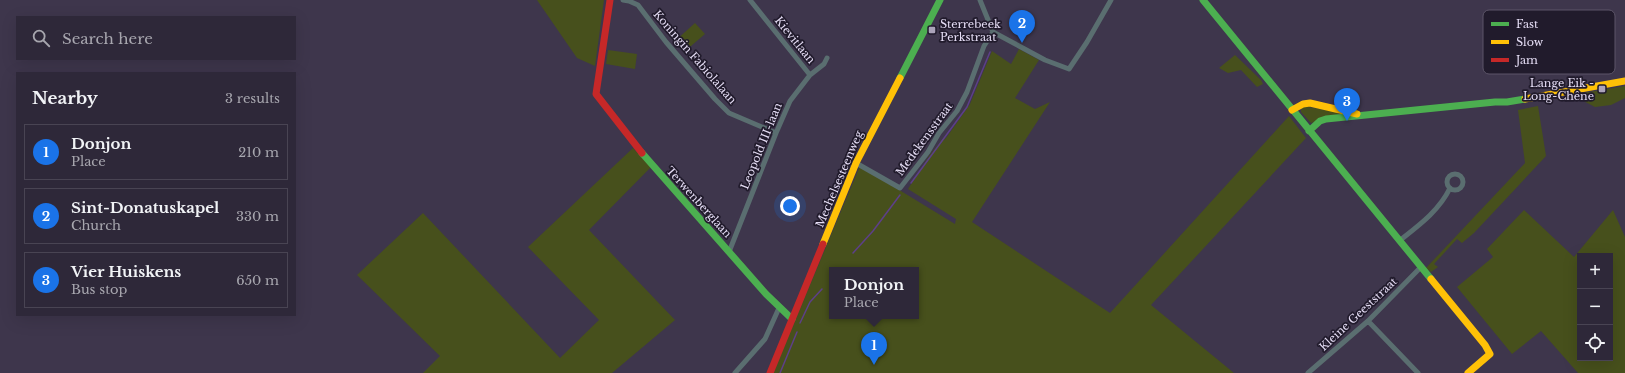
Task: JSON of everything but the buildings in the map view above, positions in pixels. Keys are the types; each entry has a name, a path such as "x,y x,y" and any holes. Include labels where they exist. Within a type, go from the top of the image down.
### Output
{"main road":[{"name":"Terwenberglaan","path":"610,0 596,94 640,151 779,308 792,319"},
{"name":"Mechelsesteenweg","path":"770,373 856,163 940,0"},
{"path":"1203,0 1490,354 1468,373"},
{"path":"1309,131 1324,120 1356,116 1359,114 1495,102 1514,102 1526,100 1533,96 1625,81"},
{"path":"1292,110 1310,102 1359,114"}],"street":[{"name":"Koningin Fabiolalaan","path":"623,0 638,5 666,42 729,113 776,133"},
{"name":"Kievitlaan","path":"750,0 810,75"},
{"path":"980,0 993,32 1044,60 1069,69 1087,42 1110,0"},
{"name":"Medekensstraat","path":"856,163 900,188 928,152 939,133 957,111 984,46 993,32"},
{"name":"Leopold III-laan","path":"729,252 790,101 810,75 824,64 827,58"},
{"path":"1399,241 1426,220 1445,199 1450,188"},
{"name":"Kleine Geeststraat","path":"1308,373 1368,321 1420,268"},
{"path":"735,373 765,339 779,308"},
{"path":"1368,321 1418,373"}],"green space":[{"path":"537,0 604,0 595,66 577,58"},
{"path":"695,23 705,34 684,52 675,41"},
{"path":"1019,49 1039,60 1015,98 1035,109 1050,102 972,222 1110,313 1289,116 1306,138 1151,305 1234,373 773,373 860,166 955,224 956,219 908,189 929,156 948,132 944,141 970,104 992,51 1011,64"},
{"path":"608,50 637,54 635,69 606,64"},
{"path":"1235,55 1261,80 1263,84 1257,87 1241,70 1228,73 1219,68"},
{"path":"1625,86 1625,98 1611,105 1595,107 1572,95"},
{"path":"1303,106 1338,112 1338,115 1311,123 1301,112"},
{"path":"1538,106 1546,156 1474,233 1462,243 1457,239 1434,264 1438,267 1431,272 1426,268 1525,163 1518,110"},
{"path":"633,148 651,167 589,230 675,320 612,373 423,373 440,356 357,275 423,213 560,358 599,320 528,247"},
{"path":"1524,210 1574,257 1577,253 1577,361 1613,361 1613,253 1577,253 1613,210 1625,237 1625,373 1578,373 1541,331 1512,354 1457,287 1493,257 1487,249"}],"waterway":[{"path":"911,183 967,107 990,52"},
{"path":"853,253 873,231 900,195"},
{"path":"800,323 810,302 822,289"},
{"path":"780,373 797,332"}],"traffic: fast":[{"path":"900,78 940,0"},
{"path":"1203,0 1431,279"},
{"path":"1309,131 1320,121 1326,119 1525,99"},
{"path":"642,153 766,294 792,319"}],"traffic: slow":[{"path":"823,244 856,163 900,78"},
{"path":"1525,99 1625,81"},
{"path":"1292,110 1303,104 1310,103 1357,114"},
{"path":"1431,279 1485,345 1490,354 1468,373"}],"traffic: jam":[{"path":"610,0 596,94 642,153"},
{"path":"770,373 823,244"}],"place":[{"name":"Sterrebeek Perkstraat","path":"932,30"},
{"name":"Sint-Donatuskapel","path":"1022,43"},
{"name":"Lange Eik - Long-Chêne","path":"1602,89"},
{"name":"Vier Huiskens","path":"1347,121"},
{"name":"Donjon","path":"874,365"}]}
